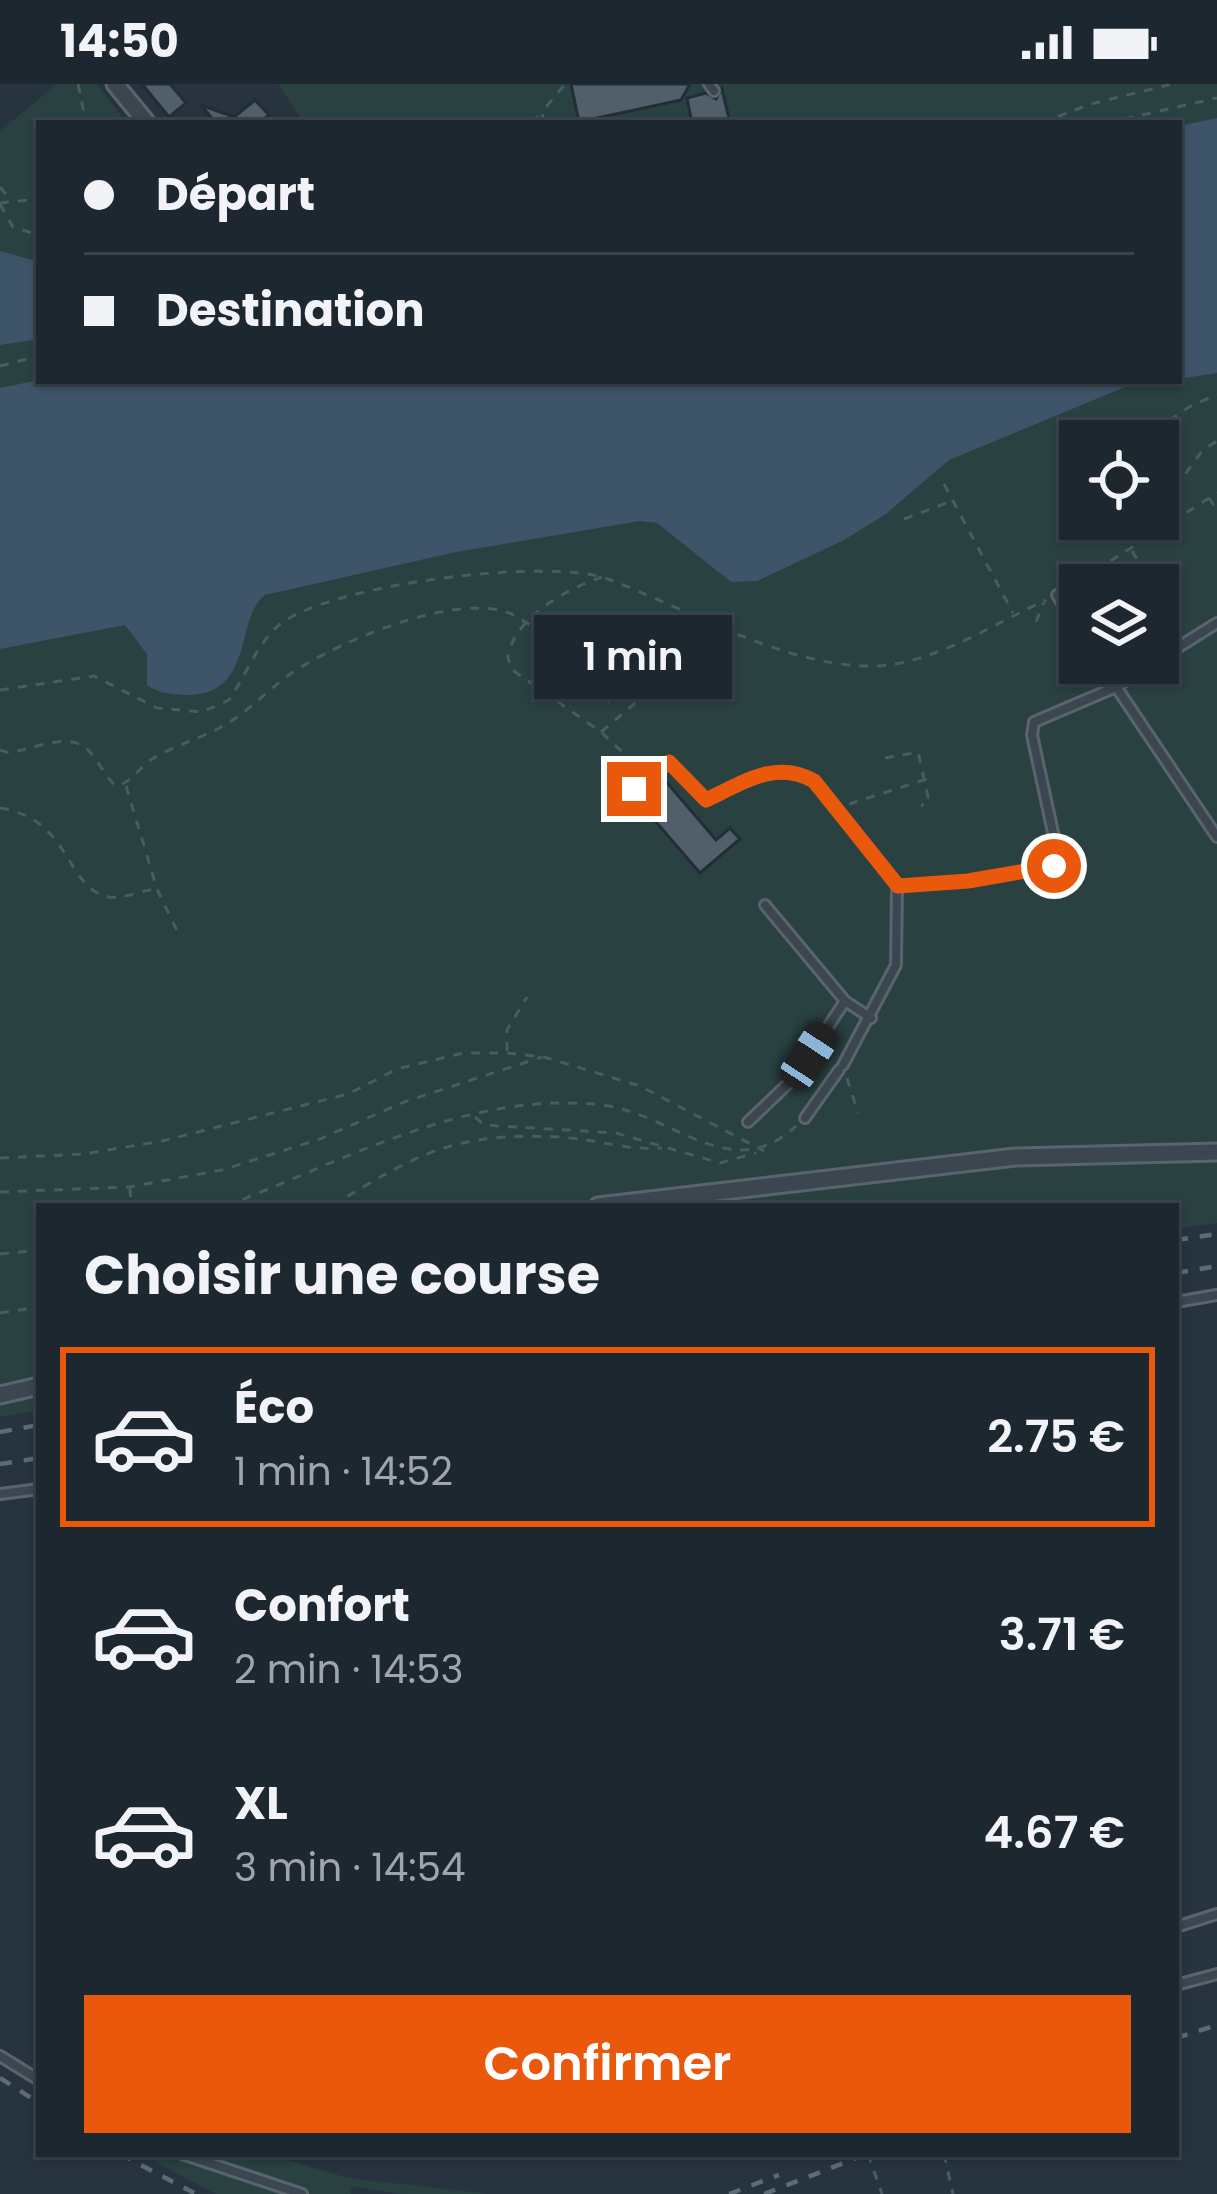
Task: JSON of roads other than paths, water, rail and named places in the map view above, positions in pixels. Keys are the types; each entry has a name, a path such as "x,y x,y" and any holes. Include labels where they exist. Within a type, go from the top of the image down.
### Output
{"street":[{"path":"115,84 145,120"},
{"path":"646,1203 710,1199 1015,1157 1217,1152"},
{"path":"0,1395 36,1388"}],"lane":[{"path":"1179,647 1217,623"},
{"path":"1114,684 1217,837"},
{"path":"898,886 968,881 1060,865 1031,735 1034,722 1121,684"},
{"path":"634,789 669,762 706,800 776,769 814,781 898,886 896,965 871,1018 805,1118"},
{"path":"765,905 845,1001 871,1018"},
{"path":"748,1122 795,1077 845,1001"},
{"path":"1179,1301 1217,1294"},
{"path":"0,1494 36,1489"},
{"path":"1179,1926 1217,1914"},
{"path":"1179,1984 1217,1974"},
{"path":"0,2056 36,2078"},
{"path":"191,2157 302,2194"}],"water":[{"path":"1217,118 1217,373 1182,379 1182,125"},
{"path":"0,251 36,261 36,339 0,345"},
{"path":"36,381 1144,384 1125,387 949,460 886,514 844,540 757,581 731,582 657,523 640,521 456,552 265,595 249,621 233,671 206,693 183,695 147,685 147,654 125,625 0,649 0,388"}],"railway":[{"path":"1179,1240 1217,1234"},
{"path":"1179,1272 1217,1266"},
{"path":"0,1432 36,1426"},
{"path":"0,1464 36,1458"},
{"path":"1179,2037 1217,2025"},
{"path":"0,2078 36,2101"},
{"path":"126,2157 196,2194"},
{"path":"764,2194 859,2157"},
{"path":"729,2194 779,2175"}]}
